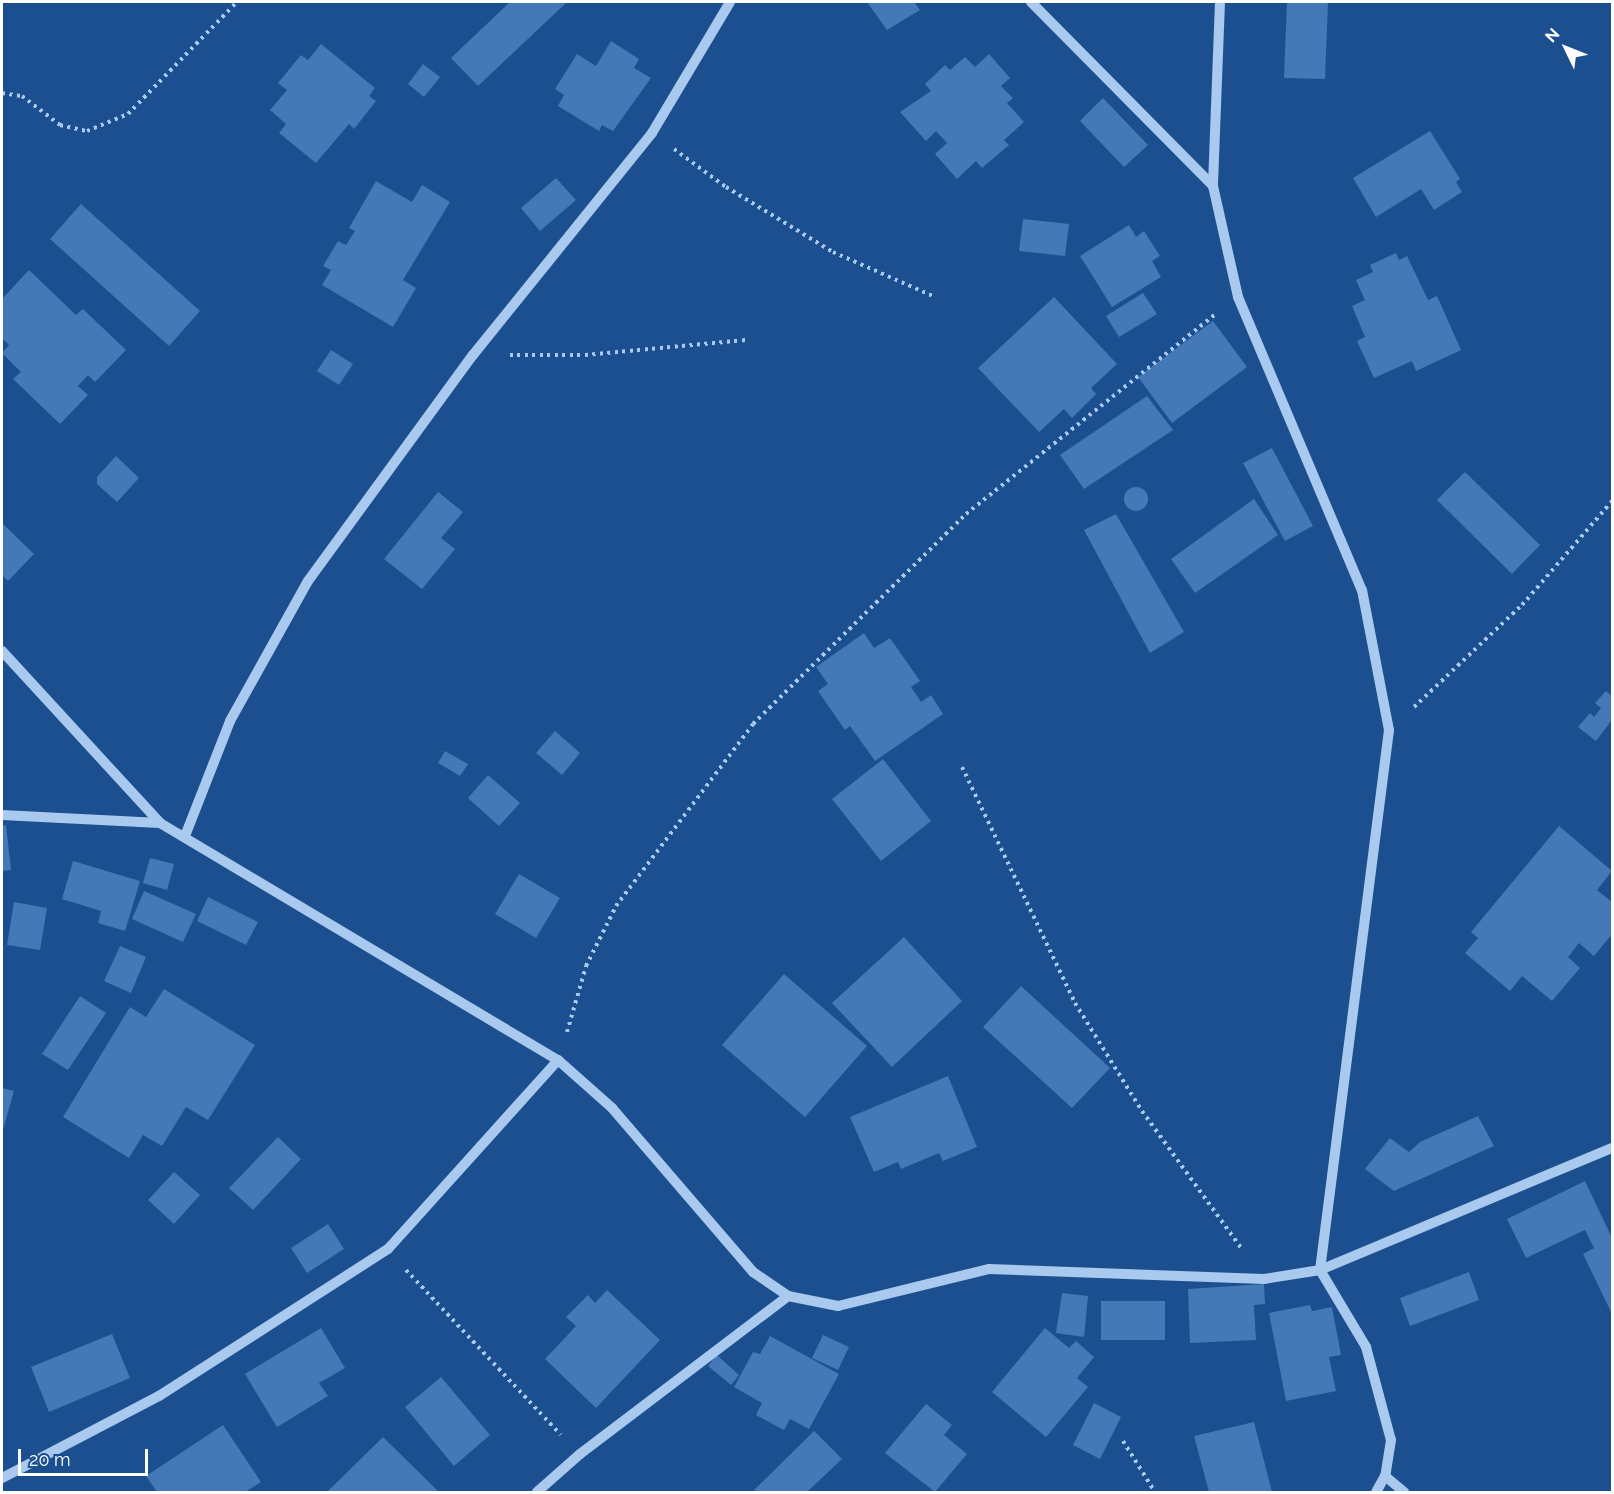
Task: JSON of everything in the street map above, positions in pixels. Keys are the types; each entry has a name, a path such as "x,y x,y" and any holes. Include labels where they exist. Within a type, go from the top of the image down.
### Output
{"street":[{"path":"185,836 230,721 308,581 473,355 652,133 730,2"},
{"path":"1031,2 1213,186"},
{"path":"1220,2 1213,186 1238,297 1362,590 1389,730 1320,1270 1366,1347 1391,1440 1385,1476 1376,1492"},
{"path":"2,651 160,823 558,1060 612,1108 753,1272 788,1296 838,1306 988,1269 1264,1279 1320,1270 1612,1148"},
{"path":"2,815 160,823"},
{"path":"2,1478 159,1396 388,1249 558,1060"},
{"path":"537,1492 580,1454 788,1296"},
{"path":"1385,1476 1404,1492"}],"path":[{"path":"2,93 22,96 60,125 87,131 128,114 237,2"},
{"path":"652,133 726,188 833,252 935,297"},
{"path":"558,1060 586,966 616,906 753,724 966,514 1238,297"},
{"path":"473,355 585,355 748,340"},
{"path":"1389,730 1522,605 1612,501"},
{"path":"962,767 1075,1003 1142,1111 1264,1279"},
{"path":"388,1249 432,1302 580,1454"},
{"path":"1123,1441 1155,1492"}],"building":[{"path":"510,2 567,2 478,86 451,58"},
{"path":"867,2 914,2 920,10 887,30"},
{"path":"1287,2 1328,2 1325,79 1284,78"},
{"path":"611,41 639,59 634,68 651,78 613,131 602,125 599,131 558,106 564,95 555,89 577,54 596,66"},
{"path":"321,44 375,88 369,96 376,101 354,129 349,124 316,163 279,133 286,124 270,110 287,90 278,83 301,55 308,60"},
{"path":"989,54 1010,78 1001,86 1013,98 1007,103 1024,122 1004,140 1009,145 982,168 976,161 957,179 935,154 947,143 936,131 926,141 900,112 931,91 925,84 945,65 950,70 965,57 975,67"},
{"path":"423,64 440,77 424,97 408,84"},
{"path":"1103,98 1148,145 1124,167 1080,121"},
{"path":"1430,131 1460,179 1456,182 1462,192 1434,210 1421,189 1376,217 1353,178"},
{"path":"556,178 576,200 540,231 521,208"},
{"path":"376,181 412,202 422,185 450,202 403,280 416,288 393,327 322,285 331,270 323,266 338,241 346,245 355,231 349,228"},
{"path":"81,204 200,311 169,346 50,239"},
{"path":"1023,219 1069,224 1065,256 1019,251"},
{"path":"1129,225 1136,237 1144,231 1160,256 1152,261 1161,277 1112,307 1080,256"},
{"path":"1396,253 1399,260 1407,256 1428,300 1437,296 1461,350 1416,371 1412,361 1374,378 1357,341 1365,337 1352,306 1365,300 1356,280 1373,272 1370,265"},
{"path":"29,270 76,315 83,309 126,350 95,382 88,375 78,386 88,395 60,424 13,379 21,372 2,353 9,345 2,338 2,299"},
{"path":"1143,293 1157,314 1119,337 1106,316"},
{"path":"1054,297 1117,364 1091,388 1096,394 1072,418 1064,409 1039,432 978,368"},
{"path":"1213,321 1247,367 1172,423 1138,377"},
{"path":"331,350 353,364 339,385 317,371"},
{"path":"1147,396 1173,430 1084,489 1060,455"},
{"path":"1272,448 1313,526 1285,541 1243,463"},
{"path":"116,456 139,478 117,502 97,484 97,477"},
{"path":"1465,472 1540,545 1512,574 1437,500"},
{"path":"1136,487 1145,490 1148,499 1145,508 1136,511 1127,508 1124,499 1127,490"},
{"path":"438,492 463,512 441,538 455,549 422,589 384,559"},
{"path":"1254,499 1278,535 1195,593 1171,559"},
{"path":"1116,514 1184,632 1150,653 1084,530"},
{"path":"2,523 34,554 8,581 2,575"},
{"path":"864,633 874,648 890,638 920,681 911,687 921,702 931,695 943,714 875,761 850,726 845,730 818,691 828,684 816,667"},
{"path":"1606,691 1612,696 1612,720 1596,741 1578,727 1590,713 1594,717 1601,708 1595,703"},
{"path":"555,731 580,753 562,775 536,753"},
{"path":"445,751 468,764 460,776 438,763"},
{"path":"883,759 931,821 881,861 832,799"},
{"path":"488,775 520,803 499,826 468,798"},
{"path":"6,825 11,870 2,871 2,826"},
{"path":"1559,826 1612,871 1597,890 1612,902 1612,934 1594,956 1579,943 1568,957 1580,968 1552,1001 1522,976 1510,991 1465,953 1478,938 1471,932"},
{"path":"150,858 174,864 167,890 143,883"},
{"path":"73,861 140,881 125,931 98,923 101,911 62,899"},
{"path":"519,874 560,898 536,938 495,914"},
{"path":"144,891 196,914 183,942 132,919"},
{"path":"208,897 258,922 246,945 197,921"},
{"path":"14,902 47,908 40,950 7,945"},
{"path":"904,937 962,1001 892,1067 832,1003"},
{"path":"120,946 146,957 131,993 104,981"},
{"path":"784,974 867,1046 805,1117 722,1045"},
{"path":"1021,986 1110,1068 1072,1108 983,1027"},
{"path":"164,989 255,1045 208,1120 186,1107 162,1146 143,1135 129,1158 63,1117 130,1007 146,1017"},
{"path":"80,996 106,1013 68,1070 42,1054"},
{"path":"948,1076 977,1147 943,1161 939,1153 901,1169 898,1162 874,1172 850,1117"},
{"path":"2,1088 14,1091 2,1133"},
{"path":"1478,1116 1494,1146 1394,1191 1365,1169 1390,1138 1409,1152 1420,1142"},
{"path":"278,1137 301,1159 253,1210 229,1188"},
{"path":"174,1172 200,1195 174,1224 148,1200"},
{"path":"1585,1181 1612,1238 1612,1314 1583,1254 1594,1248 1585,1230 1526,1258 1507,1219"},
{"path":"328,1224 344,1249 307,1273 291,1248"},
{"path":"1469,1272 1479,1300 1410,1326 1400,1298"},
{"path":"1264,1284 1265,1304 1254,1305 1256,1340 1190,1343 1188,1289"},
{"path":"607,1290 660,1340 596,1408 545,1359 576,1326 566,1317 588,1295 595,1303"},
{"path":"1062,1293 1088,1296 1084,1337 1056,1333"},
{"path":"1101,1301 1165,1301 1165,1340 1101,1340"},
{"path":"1310,1305 1312,1311 1332,1307 1341,1355 1329,1357 1336,1391 1286,1401 1269,1313"},
{"path":"321,1328 345,1368 319,1383 328,1396 277,1427 245,1374"},
{"path":"1045,1328 1069,1348 1076,1341 1094,1357 1077,1378 1088,1387 1046,1437 992,1392"},
{"path":"112,1334 130,1378 49,1412 31,1367"},
{"path":"823,1335 849,1347 838,1370 812,1358"},
{"path":"770,1336 839,1374 809,1429 790,1419 784,1430 756,1415 762,1403 734,1387 753,1352 760,1354"},
{"path":"717,1355 739,1375 731,1385 708,1366"},
{"path":"441,1377 490,1435 454,1466 405,1407"},
{"path":"1094,1403 1121,1417 1100,1459 1073,1445"},
{"path":"926,1404 952,1425 944,1435 967,1454 935,1492 885,1453"},
{"path":"1254,1422 1272,1492 1209,1492 1194,1436"},
{"path":"223,1425 261,1482 245,1492 157,1492 146,1476"},
{"path":"814,1431 842,1459 807,1492 757,1492 754,1490"},
{"path":"383,1437 439,1492 327,1492"}]}
